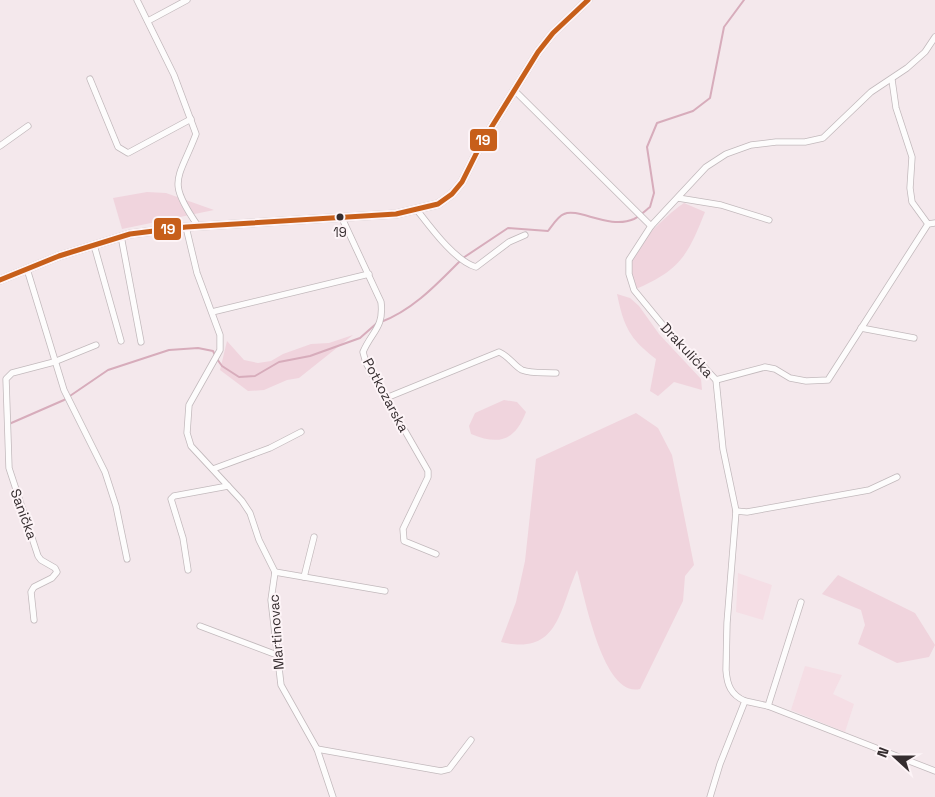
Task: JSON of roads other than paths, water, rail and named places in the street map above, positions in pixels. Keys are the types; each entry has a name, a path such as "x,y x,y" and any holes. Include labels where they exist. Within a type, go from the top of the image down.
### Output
{"street":[{"path":"136,0 148,20 174,75 196,134 179,172 177,188 181,202 198,226"},
{"path":"148,20 186,0"},
{"path":"0,280 122,236 198,226 396,214 438,204 452,194 462,182 481,144 514,90 553,33 588,0"},
{"name":"Drakulićka","path":"745,701 736,697 732,691 726,670 727,623 736,511 723,450 716,380 680,346 634,290 629,274 630,260 651,226 706,167 726,154 751,145 805,142 823,138 871,92 892,80 925,52 935,37"},
{"path":"90,79 118,147 128,153 191,120"},
{"path":"716,380 765,367 776,369 790,378 806,381 828,380 932,223 912,202 910,188 912,157 896,108 892,80"},
{"path":"514,90 651,226"},
{"path":"0,146 28,126"},
{"path":"678,198 721,205 769,220"},
{"path":"417,210 433,231 467,263 476,267 480,266 509,242 525,235"},
{"name":"Potkozarska","path":"341,216 381,302 382,315 379,327 363,352 366,363 428,471 428,477 403,529 402,536 404,541 436,554"},
{"path":"186,227 197,273 220,335 220,350 189,405 186,433 192,446 250,513 259,540 275,572 385,591"},
{"path":"122,236 141,342"},
{"path":"94,245 121,341"},
{"path":"27,269 64,390 105,472 116,506 127,559"},
{"path":"212,312 369,274"},
{"path":"861,328 914,338"},
{"name":"Sanička","path":"34,620 31,592 34,587 52,578 57,572 55,568 41,560 36,552 24,510 11,480 6,384 9,376 54,362 96,345"},
{"path":"386,398 499,352 506,355 520,369 526,372 556,373"},
{"path":"213,468 270,448 301,432"},
{"path":"736,511 746,512 869,490 897,476"},
{"path":"188,570 183,538 171,499 174,496 228,486"},
{"path":"304,577 314,537"},
{"name":"Martinovac","path":"275,572 271,600 281,685 317,749 333,797"},
{"path":"768,706 801,602"},
{"path":"200,626 277,656"},
{"path":"710,797 720,764 745,701 768,706 935,771"},
{"path":"317,749 441,771 449,768 470,740"}],"waterway":[{"path":"463,258 508,228 548,231 555,221 564,214 570,213 614,222 624,222 636,218 650,207 654,193 647,147 657,123 693,111 710,98 724,27 744,0"},
{"path":"381,322 404,311 460,261"},
{"path":"217,359 222,366 239,377 255,376 279,362 310,356 360,338 377,323"},
{"path":"9,424 64,400 108,370 169,350 198,348 213,351 215,355"}],"place":[{"name":"19","path":"340,217"}]}
